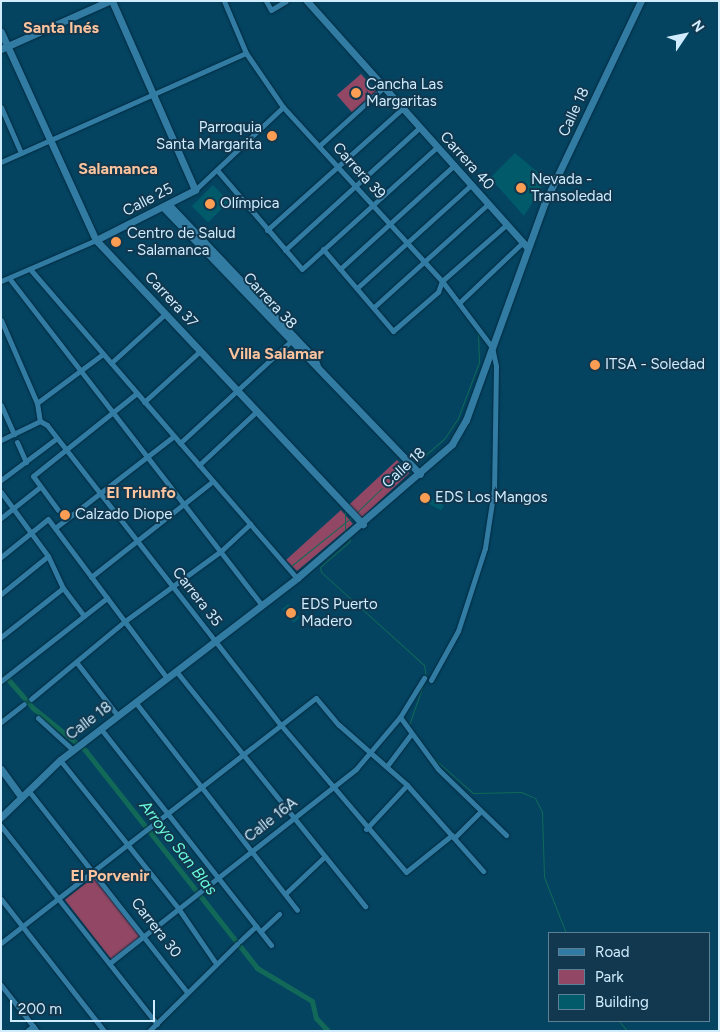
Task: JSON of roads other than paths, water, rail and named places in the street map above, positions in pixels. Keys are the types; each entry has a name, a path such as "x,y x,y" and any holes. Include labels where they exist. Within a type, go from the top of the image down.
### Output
{"street":[{"path":"4,47 110,1 195,190"},
{"name":"Carrera 39","path":"224,1 246,53 283,107 406,244 442,281 460,302 492,347"},
{"path":"266,1 271,10 286,1"},
{"name":"Carrera 40","path":"307,1 453,166 526,245"},
{"name":"Calle 18","path":"1,817 60,760 297,578 363,524 420,474 459,433 492,347 526,245 642,1"},
{"name":"Carrera 37","path":"1,32 4,47 96,240 363,524"},
{"path":"1,162 246,53"},
{"path":"319,146 383,88"},
{"path":"1,107 21,153"},
{"name":"Calle 25","path":"1,281 167,207 195,190 283,107"},
{"path":"267,230 402,109"},
{"path":"285,250 419,128"},
{"path":"217,170 302,269 437,147"},
{"path":"340,269 453,166"},
{"path":"357,288 471,186"},
{"path":"374,307 488,204"},
{"name":"Carrera 38","path":"167,207 420,474"},
{"path":"323,249 394,331 438,292 442,281 507,224"},
{"path":"460,302 526,245"},
{"path":"30,269 297,578"},
{"path":"9,278 262,605"},
{"path":"111,363 165,314"},
{"path":"1,320 37,403 40,421 1,440"},
{"path":"180,443 293,340"},
{"path":"431,680 462,623 485,548 494,489 496,366 492,347"},
{"path":"144,402 200,351"},
{"path":"37,403 103,354"},
{"path":"58,510 33,476 136,393"},
{"path":"1,405 14,434"},
{"path":"199,465 257,411"},
{"name":"Carrera 35","path":"40,421 57,438 331,788 406,872 454,836"},
{"path":"55,528 99,492 174,436"},
{"path":"1,480 57,438"},
{"path":"17,442 26,462"},
{"path":"91,577 213,481"},
{"path":"1,518 40,487"},
{"path":"1,492 32,532 48,556 63,588 84,616"},
{"path":"1,557 48,520 167,678"},
{"path":"31,699 77,663 125,621 221,551 250,524"},
{"path":"1,594 48,556"},
{"path":"1,638 63,588"},
{"path":"1,681 107,598"},
{"path":"77,663 118,716"},
{"path":"176,671 292,820 365,906"},
{"name":"Calle 16A","path":"111,962 292,820 370,754 400,717 424,678"},
{"path":"1,943 94,872 241,754 316,698 370,754 408,785 483,871"},
{"path":"136,702 254,850 297,910"},
{"path":"1,722 24,704"},
{"path":"400,717 410,735 438,769 506,835"},
{"path":"38,718 75,749"},
{"path":"101,729 272,944"},
{"path":"387,766 410,735"},
{"path":"60,760 178,908 215,962"},
{"path":"1,769 21,797"},
{"path":"366,829 408,785"},
{"name":"Carrera 30","path":"28,790 146,935 186,991"},
{"path":"454,836 482,811"},
{"path":"1,826 111,962 157,1024"},
{"path":"286,894 323,858"},
{"path":"1,899 104,1031"},
{"path":"260,931 279,914"},
{"path":"149,1031 182,1000 186,991 215,962 256,926"},
{"path":"1,985 35,1028 27,1031"}],"waterway":[{"path":"415,464 444,439 458,418 479,362 478,332"},
{"path":"404,472 410,468"},
{"path":"356,513 382,488"},
{"path":"345,509 345,532"},
{"path":"291,566 352,517"},
{"path":"349,537 350,541 320,567 321,572 424,665 426,678"},
{"name":"Arroyo San Blas","path":"6,677 33,708 85,750 257,968 312,1001 316,1018 328,1031"},
{"path":"409,725 424,682"},
{"path":"431,756 473,793 521,792 535,798 542,812 544,877 566,932"},
{"path":"620,1022 627,1031"}],"place":[{"name":"Cancha Las Margaritas","path":"356,93"},
{"name":"Parroquia Santa Margarita","path":"272,136"},
{"name":"Nevada - Transoledad","path":"521,188"},
{"name":"Olímpica","path":"210,204"},
{"name":"Centro de Salud - Salamanca","path":"116,242"},
{"name":"ITSA - Soledad","path":"595,365"},
{"name":"EDS Los Mangos","path":"425,498"},
{"name":"Calzado Diope","path":"65,515"},
{"name":"EDS Puerto Madero","path":"291,613"}],"district":[{"name":"Santa Inés","path":"61,28"},
{"name":"Salamanca","path":"118,169"},
{"name":"Villa Salamar","path":"276,354"},
{"name":"El Triunfo","path":"141,493"},
{"name":"El Porvenir","path":"110,876"}]}
